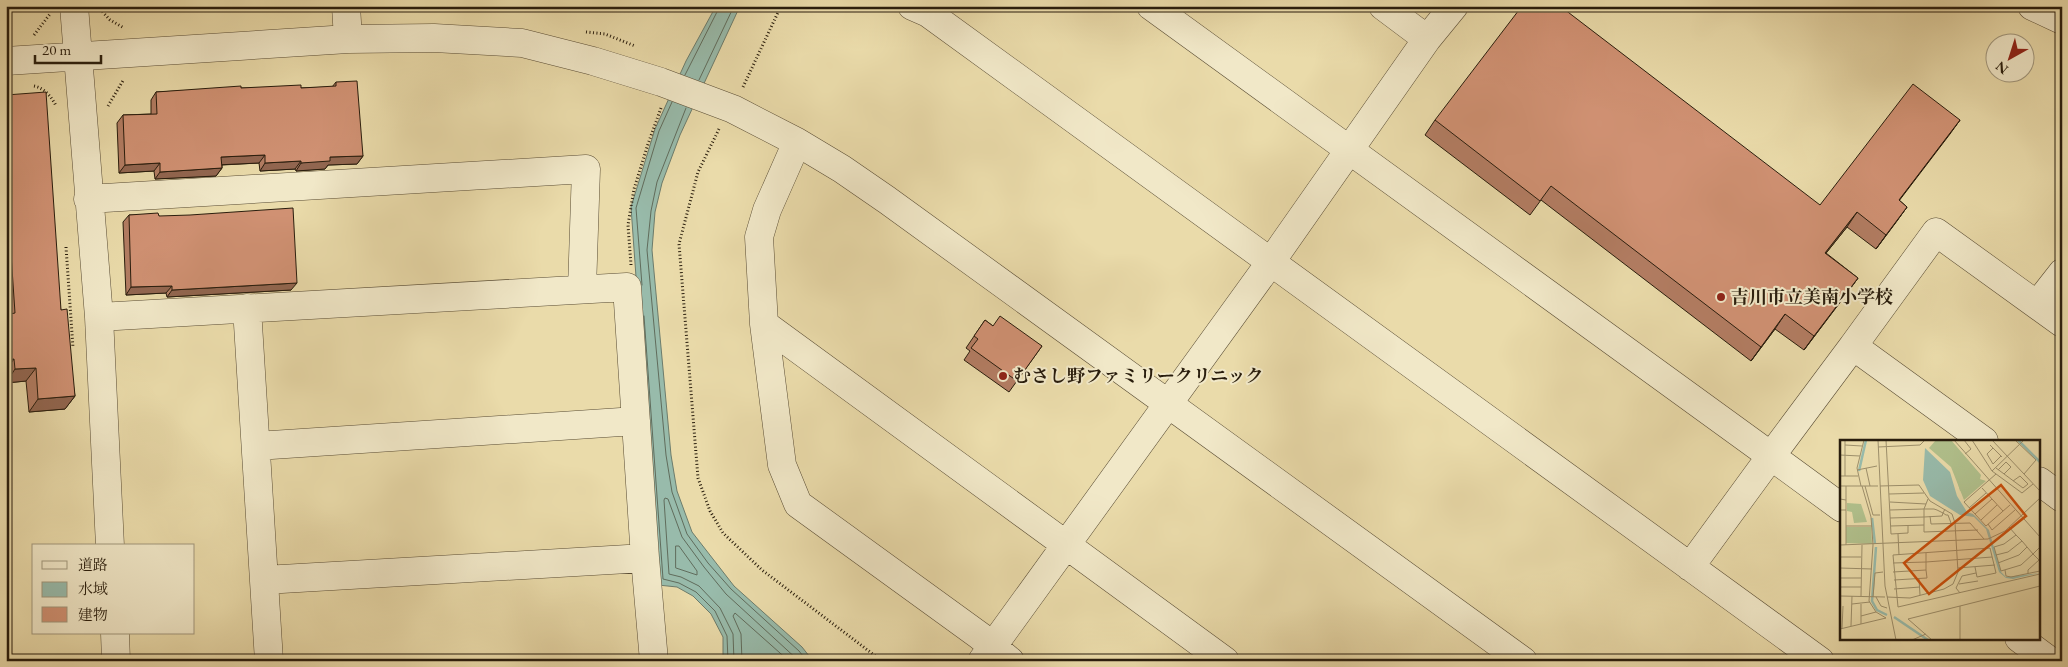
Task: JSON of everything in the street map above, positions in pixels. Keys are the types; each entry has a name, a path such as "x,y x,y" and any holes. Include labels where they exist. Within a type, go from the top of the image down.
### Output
{"street":[{"path":"346,6 348,39"},
{"path":"912,6 928,13 1820,661"},
{"path":"1151,6 1348,151 1840,507"},
{"path":"1383,6 1427,39"},
{"path":"797,142 767,210 759,237 764,324 782,466 798,504 995,656 1066,544 1270,263 1427,39 1454,6"},
{"path":"2032,6 2062,20"},
{"path":"63,9 77,56 99,317 110,544"},
{"path":"6,61 348,39 434,38 522,43 593,61 660,100 797,142 842,169 1524,661"},
{"path":"88,200 586,169 582,289"},
{"path":"1690,566 1936,232 2062,323"},
{"path":"2038,305 2062,273"},
{"path":"99,317 627,287 645,558 654,661"},
{"path":"247,308 269,661"},
{"path":"764,324 1226,661"},
{"path":"1853,346 1983,440"},
{"path":"256,446 636,421"},
{"path":"2040,482 2062,498"},
{"path":"264,580 645,558"},
{"path":"115,634 116,661"},
{"path":"2022,640 2050,661"}],"path":[{"path":"781,6 698,172 680,244 698,478 710,510 723,533 762,570 882,661"},
{"path":"25,36 34,35 63,9"},
{"path":"107,107 126,76"},
{"path":"29,86 37,86 48,94 56,104 57,114"},
{"path":"627,287 631,272 628,225 634,189 660,100"},
{"path":"66,242 74,350"}],"water":[{"path":"716,6 740,6 680,135 662,183 655,212 652,250 671,455 677,491 692,532 734,586 802,647 813,661 723,661 723,637 711,614 693,596 677,587 658,585 631,207 655,129 686,61"}],"building":[{"path":"1522,6 1560,6 1820,205 1913,84 1960,120 1899,200 1907,207 1886,235 1857,212 1825,253 1858,278 1814,336 1785,314 1761,347 1551,186 1540,201 1435,120"},
{"path":"357,81 363,156 330,157 330,161 301,163 301,161 265,163 265,155 221,157 222,168 160,172 160,163 125,165 123,115 157,114 156,92 241,86 241,88 301,85 301,88 336,86 336,82"},
{"path":"46,92 61,310 67,309 75,396 38,399 36,368 15,369 14,359 6,360 6,321 11,321 10,314 15,313 6,180 6,95"},
{"path":"293,208 297,283 172,290 172,286 131,287 129,215 158,213 159,216 190,215"},
{"name":"むさし野ファミリークリニック","path":"1000,316 1042,346 1017,381 971,348 978,339 974,336 985,320 993,326"}],"place":[{"name":"吉川市立美南小学校","path":"1721,297"},
{"name":"むさし野ファミリークリニック","path":"1003,376"}]}
